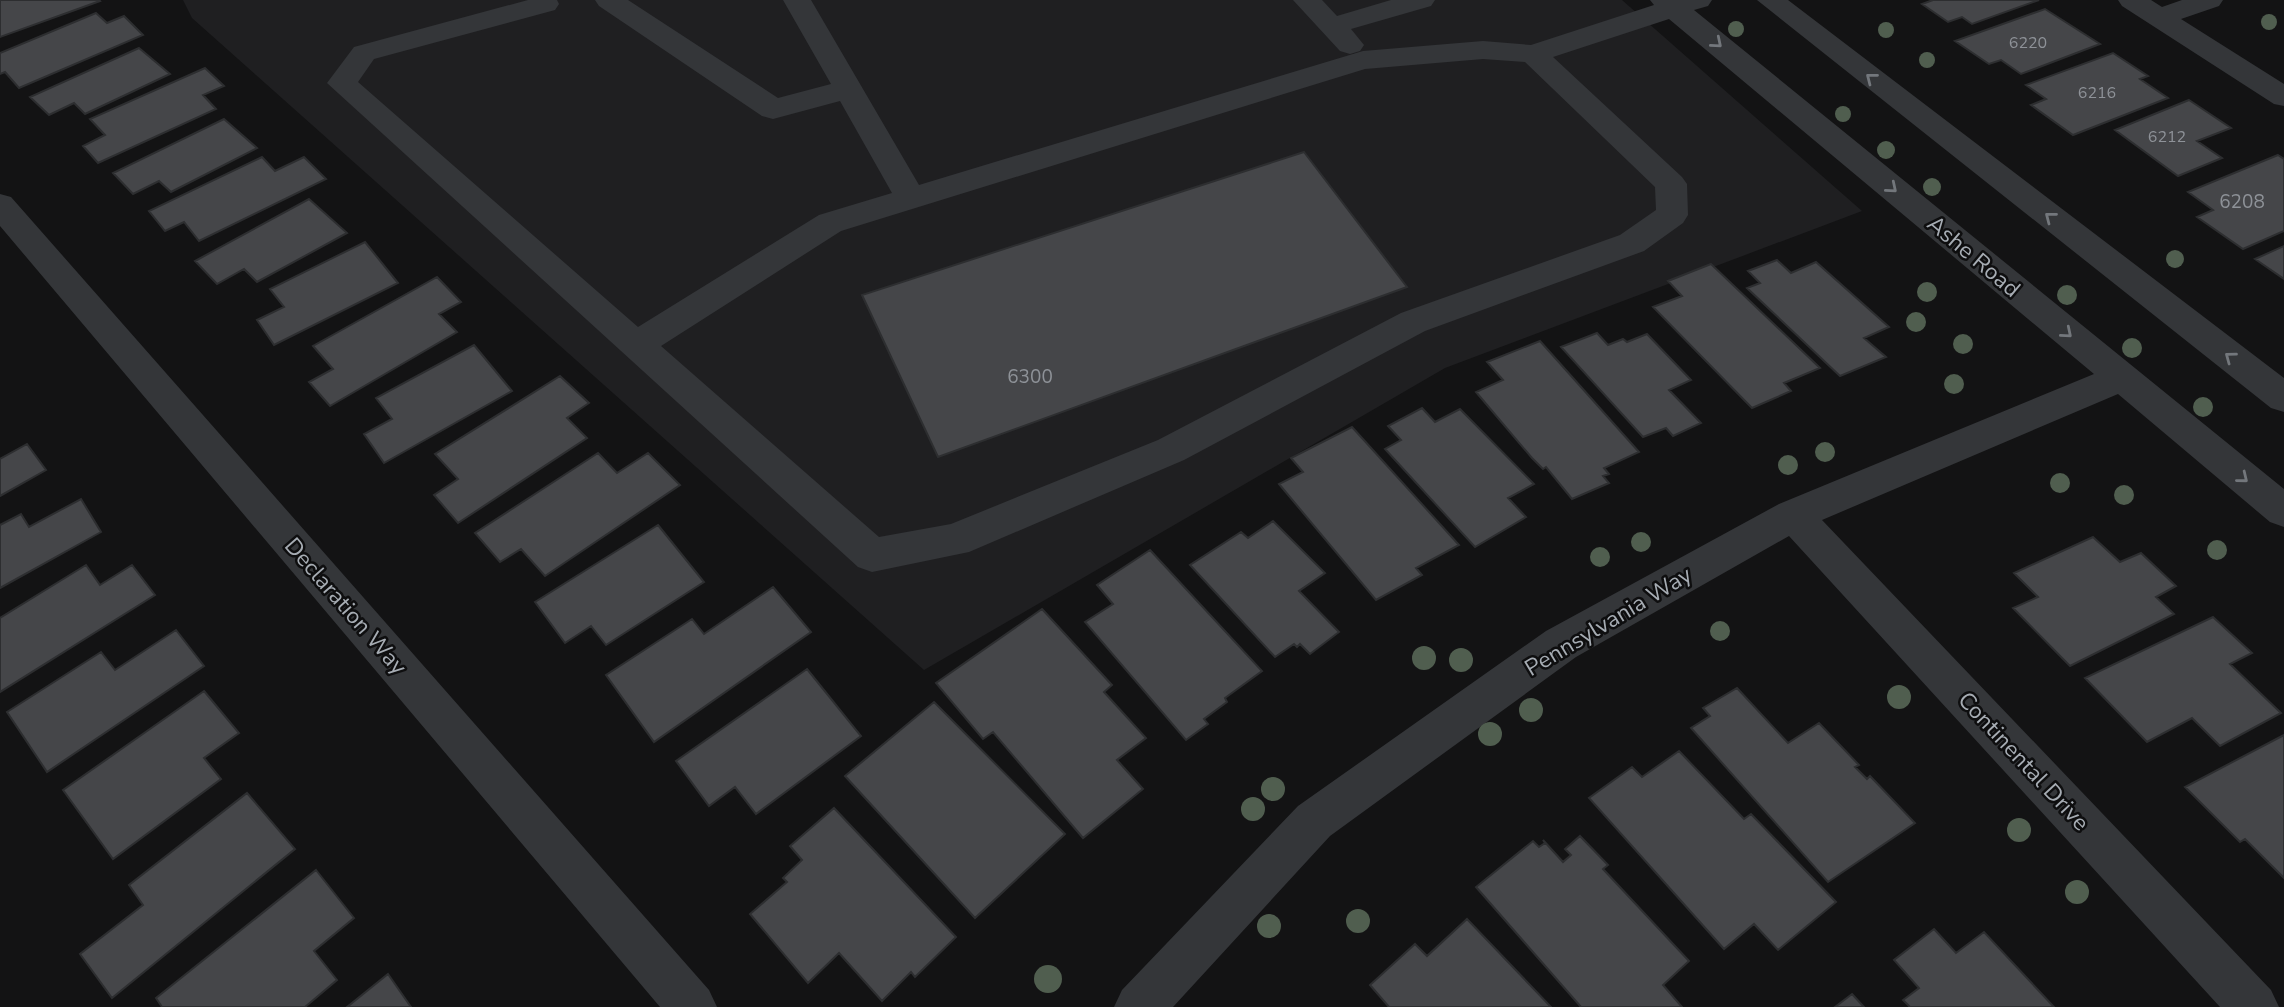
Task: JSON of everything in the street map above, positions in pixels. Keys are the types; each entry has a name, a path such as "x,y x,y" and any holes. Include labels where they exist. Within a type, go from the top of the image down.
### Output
{"street":[{"path":"609,0 773,109 848,89"},
{"path":"797,0 911,198"},
{"path":"1307,0 1363,60"},
{"path":"1332,26 1421,0"},
{"path":"1771,0 2284,398"},
{"path":"2132,0 2284,97"},
{"path":"2160,17 2209,0"},
{"path":"549,1 364,53 342,83 872,555 955,540 1171,450 1413,322 1632,243 1671,215 1671,184 1533,54"},
{"path":"636,345 830,223 1363,60 1483,50 1533,54 1679,3"},
{"name":"Ashe Road","path":"1679,3 2121,378 2284,511"},
{"name":"Declaration Way","path":"0,205 692,1007"},
{"name":"Pennsylvania Way","path":"1139,1007 1314,821 1561,644 1793,514 2121,378"},
{"name":"Continental Drive","path":"1793,514 2254,1007"}],"shaded area":[{"path":"183,0 1622,0 1862,211 1445,368 924,670 192,18"}],"building":[{"path":"0,0 99,0 100,1 0,37"},
{"path":"1933,0 2039,0 1972,24 1962,17 1948,22 1922,4"},
{"path":"2045,9 2100,44 2021,74 2001,60 1989,64 1955,41"},
{"path":"96,13 107,23 124,16 143,35 19,88 5,72 0,74 0,53"},
{"path":"139,48 170,74 85,114 74,103 49,115 30,97"},
{"path":"2113,53 2148,76 2140,79 2168,98 2073,135 2031,105 2046,99 2026,85"},
{"path":"205,68 224,86 203,95 216,109 98,163 83,146 105,135 90,119"},
{"path":"2189,100 2231,128 2197,141 2222,158 2178,176 2115,130"},
{"path":"224,119 257,148 171,192 159,181 133,194 113,173"},
{"path":"1304,152 1407,287 938,457 862,295"},
{"path":"2278,155 2284,159 2284,231 2243,249 2197,217 2213,210 2188,192"},
{"path":"262,157 275,171 304,157 326,179 199,241 184,222 165,231 149,211"},
{"path":"309,199 347,233 257,282 244,269 217,284 195,261"},
{"path":"365,242 398,283 274,345 257,320 284,307 270,289"},
{"path":"2284,246 2284,279 2255,259"},
{"path":"1777,260 1791,273 1816,262 1889,327 1864,338 1886,357 1840,376 1747,288 1760,283 1748,271"},
{"path":"1711,264 1820,368 1784,383 1791,391 1752,408 1653,307 1682,296 1668,281"},
{"path":"437,277 461,302 439,314 457,332 330,406 309,382 333,369 313,346"},
{"path":"1597,333 1608,345 1623,339 1627,342 1647,334 1691,380 1669,390 1701,423 1673,436 1666,428 1643,437 1561,347"},
{"path":"1540,341 1639,452 1604,468 1609,474 1603,476 1609,483 1572,499 1546,467 1543,469 1532,458 1476,392 1503,380 1487,362"},
{"path":"474,345 512,391 384,463 364,434 392,419 376,398"},
{"path":"560,376 589,403 567,418 587,438 458,523 434,495 458,479 435,454"},
{"path":"1422,408 1435,422 1460,409 1534,484 1508,498 1526,517 1475,547 1385,449 1401,440 1388,426"},
{"path":"1352,427 1459,545 1416,568 1422,575 1376,600 1279,484 1303,472 1291,458"},
{"path":"27,444 46,470 0,496 0,459"},
{"path":"598,453 617,473 648,453 680,485 545,576 521,549 500,562 475,533"},
{"path":"81,499 101,532 0,588 0,525 21,514 29,527"},
{"path":"1273,521 1325,573 1299,591 1339,632 1310,654 1300,644 1297,647 1294,644 1275,657 1190,565 1241,532 1248,538"},
{"path":"658,525 704,582 606,645 591,626 565,643 535,602"},
{"path":"2093,537 2120,562 2141,553 2176,586 2156,597 2174,614 2070,666 2013,608 2038,597 2014,573"},
{"path":"1150,550 1262,671 1225,698 1227,702 1204,719 1208,724 1186,740 1085,622 1113,604 1097,585"},
{"path":"86,565 100,585 132,565 155,595 0,692 0,618"},
{"path":"773,587 811,632 654,742 606,675 692,619 704,634"},
{"path":"1042,609 1112,685 1104,692 1146,738 1117,760 1143,789 1083,838 993,732 983,739 936,683"},
{"path":"2213,617 2252,653 2230,664 2281,713 2220,746 2192,718 2147,742 2085,678"},
{"path":"176,630 204,666 47,772 7,712 101,652 115,670"},
{"path":"807,669 861,736 756,814 735,787 709,806 676,761"},
{"path":"1737,688 1788,743 1819,723 1859,765 1855,767 1867,779 1870,776 1915,823 1828,882 1691,728 1710,716 1703,708"},
{"path":"204,691 239,733 204,758 221,779 113,859 63,790"},
{"path":"934,702 1065,834 975,918 845,776"},
{"path":"2284,735 2284,878 2245,839 2240,842 2185,787"},
{"path":"1679,751 1744,819 1751,814 1836,902 1778,950 1754,924 1724,949 1589,798 1632,767 1642,777"},
{"path":"247,793 295,849 112,998 80,954 143,905 129,885"},
{"path":"834,808 956,937 915,977 911,972 882,1001 839,953 808,983 750,914 787,882 783,878 802,860 790,846"},
{"path":"1580,836 1608,865 1603,869 1689,961 1663,985 1682,1007 1581,1007 1476,887 1533,841 1539,847 1545,843 1543,840 1563,862 1571,855 1565,849"},
{"path":"316,870 354,918 314,951 337,980 305,1007 162,1007 156,998"},
{"path":"1467,919 1551,1007 1389,1007 1370,985 1415,944 1427,956"},
{"path":"1934,929 1956,953 1984,932 2054,1007 1910,1007 1903,1000 1919,988 1894,960"},
{"path":"388,974 411,1007 347,1007"},
{"path":"1852,994 1864,1007 1835,1007"}]}
